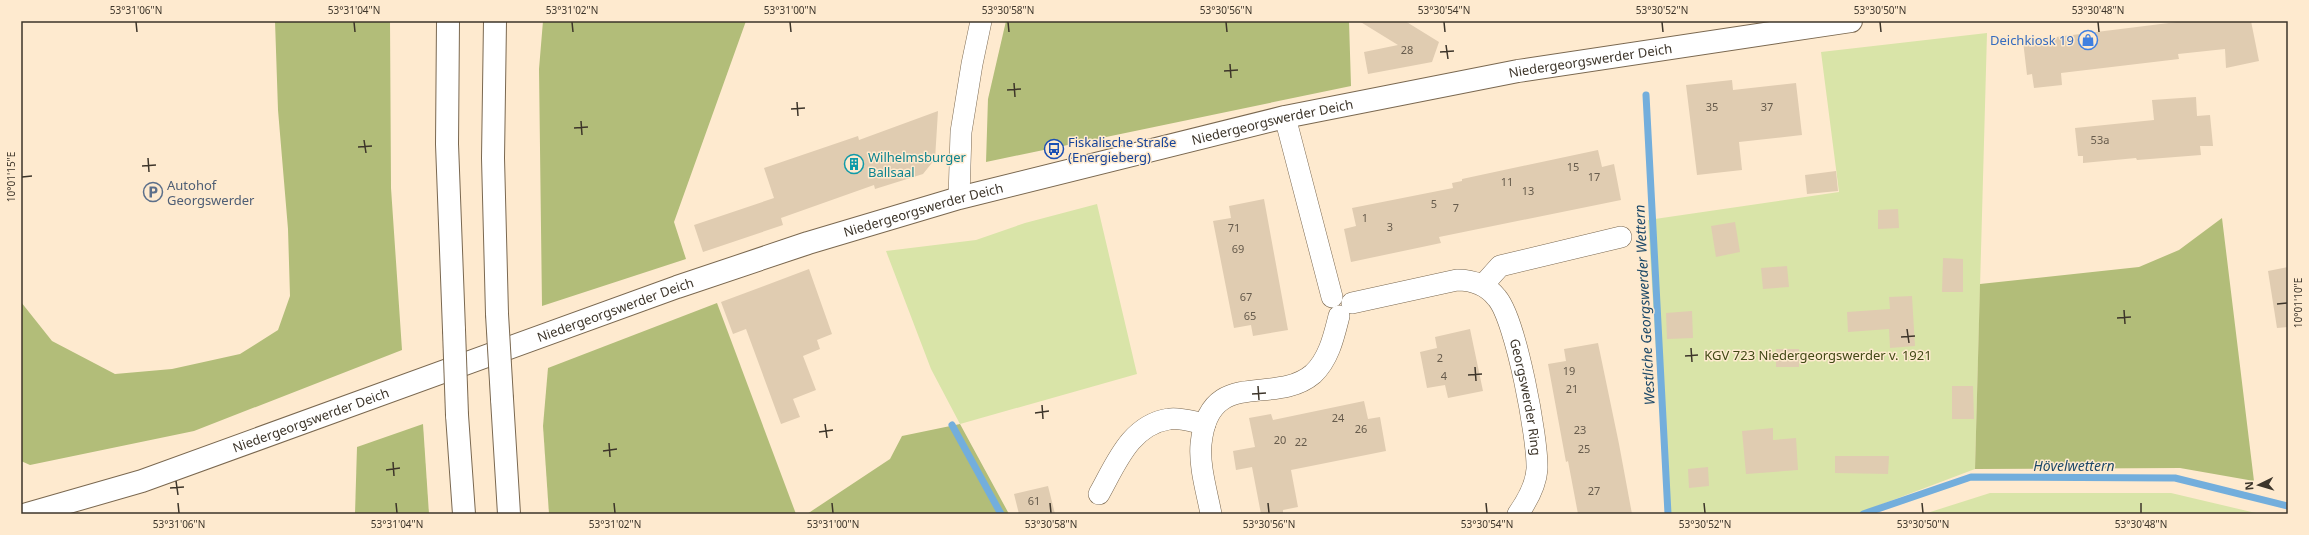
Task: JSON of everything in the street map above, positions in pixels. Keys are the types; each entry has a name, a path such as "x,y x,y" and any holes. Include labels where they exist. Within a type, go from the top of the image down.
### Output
{"main road":[{"path":"448,21 447,144 457,416 464,514"},
{"path":"495,21 493,158 497,314 509,514"},
{"name":"Niedergeorgswerder Deich","path":"27,514 142,481 677,287 845,230 959,198 1286,117 1549,65 1851,21"}],"street":[{"path":"959,198 961,132 972,64 981,21"},
{"path":"1211,514 1201,445 1205,424 1215,405 1232,395 1292,384 1304,380 1313,374 1321,366 1329,350 1341,305 1286,117"},
{"path":"1341,305 1458,280 1466,280 1484,285 1500,266 1621,237"},
{"name":"Georgswerder Ring","path":"1484,285 1498,299 1510,324 1536,445 1537,471 1530,495 1518,514"},
{"path":"1100,494 1128,442 1148,426 1170,419 1205,424"}],"green space":[{"path":"275,21 390,21 391,188 402,350 194,431 30,465 21,461 21,302 52,341 115,374 172,369 240,354 278,330 290,296 288,229 278,110"},
{"path":"543,21 746,21 674,222 686,259 542,306 539,69"},
{"path":"1006,21 1349,21 1351,86 986,162 988,99"},
{"name":"KGV 723 Niedergeorgswerder v. 1921","path":"1987,33 1975,469 1856,514 1666,514 1648,220 1839,192 1821,52"},
{"path":"1097,204 1137,374 960,424 931,369 886,251 976,240 1025,223"},
{"path":"2222,218 2254,481 2180,468 1975,469 1980,284 2139,267 2179,250"},
{"path":"717,303 796,514 549,514 543,426 548,368"},
{"path":"423,424 429,514 355,514 357,447"},
{"path":"960,424 1009,514 807,514 890,459 902,436"},
{"path":"1990,493 2171,493 2260,514 1924,514"}],"building":[{"path":"1359,21 1405,21 1439,42 1432,62 1368,74 1364,52 1398,45"},
{"path":"2185,21 2251,21 2259,61 2226,68 2225,49 2178,54 2179,59 2061,73 2062,85 2034,88 2032,74 2027,75 2023,41"},
{"path":"1732,80 1733,90 1796,83 1802,135 1739,142 1742,170 1697,175 1686,85"},
{"path":"2196,97 2197,116 2210,115 2213,146 2200,146 2201,155 2137,160 2136,158 2083,163 2083,156 2078,156 2075,128 2154,120 2152,100"},
{"name":"Wilhelmsburger Ballsaal","path":"938,111 935,159 923,174 875,189 874,185 781,218 783,225 703,252 694,225 774,198 764,168 858,136 859,140"},
{"path":"1598,150 1602,167 1614,164 1621,200 1439,237 1441,243 1351,262 1344,229 1356,226 1352,208 1453,188 1452,183 1462,181 1462,179"},
{"path":"1836,171 1838,191 1807,194 1805,175"},
{"path":"1264,199 1288,330 1253,336 1251,325 1234,328 1213,221 1231,218 1229,206"},
{"path":"1898,209 1899,228 1878,229 1878,210"},
{"path":"1735,222 1740,252 1716,257 1711,226"},
{"path":"1943,258 1963,259 1963,292 1942,292"},
{"path":"1787,266 1789,287 1763,289 1761,268"},
{"path":"2288,267 2288,327 2277,328 2268,271"},
{"path":"809,269 832,334 817,340 820,349 803,356 816,390 793,399 800,417 781,424 746,329 733,334 721,302"},
{"path":"1912,296 1915,346 1890,348 1889,329 1848,332 1847,312 1890,309 1889,297"},
{"path":"1692,311 1693,338 1667,339 1666,313"},
{"path":"1470,329 1483,391 1448,398 1445,385 1427,388 1420,352 1437,348 1435,337"},
{"path":"1598,343 1632,514 1578,514 1568,461 1566,462 1548,364 1566,361 1564,349"},
{"path":"1776,349 1799,349 1799,367 1776,367"},
{"path":"1952,386 1973,386 1974,419 1952,419"},
{"path":"1364,401 1368,419 1380,417 1386,451 1291,470 1298,507 1283,510 1283,514 1261,514 1252,467 1236,470 1233,451 1255,447 1249,418 1271,414 1273,420"},
{"path":"1773,428 1773,440 1796,438 1798,470 1746,474 1742,431"},
{"path":"1835,456 1889,456 1888,474 1835,473"},
{"path":"1708,467 1709,486 1689,488 1688,469"},
{"path":"1048,486 1055,514 1019,514 1014,494"}],"waterway":[{"name":"Westliche Georgswerder Wettern","path":"1646,95 1668,514"},
{"path":"952,425 1001,514"},
{"name":"Hövelwettern","path":"1863,514 1971,477 2175,478 2288,506"}],"place":[{"name":"Deichkiosk 19","path":"2088,40"},
{"name":"Fiskalische Straße (Energieberg)","path":"1054,149"},
{"name":"Wilhelmsburger Ballsaal","path":"854,164"},
{"name":"Autohof Georgswerder","path":"153,192"}]}
